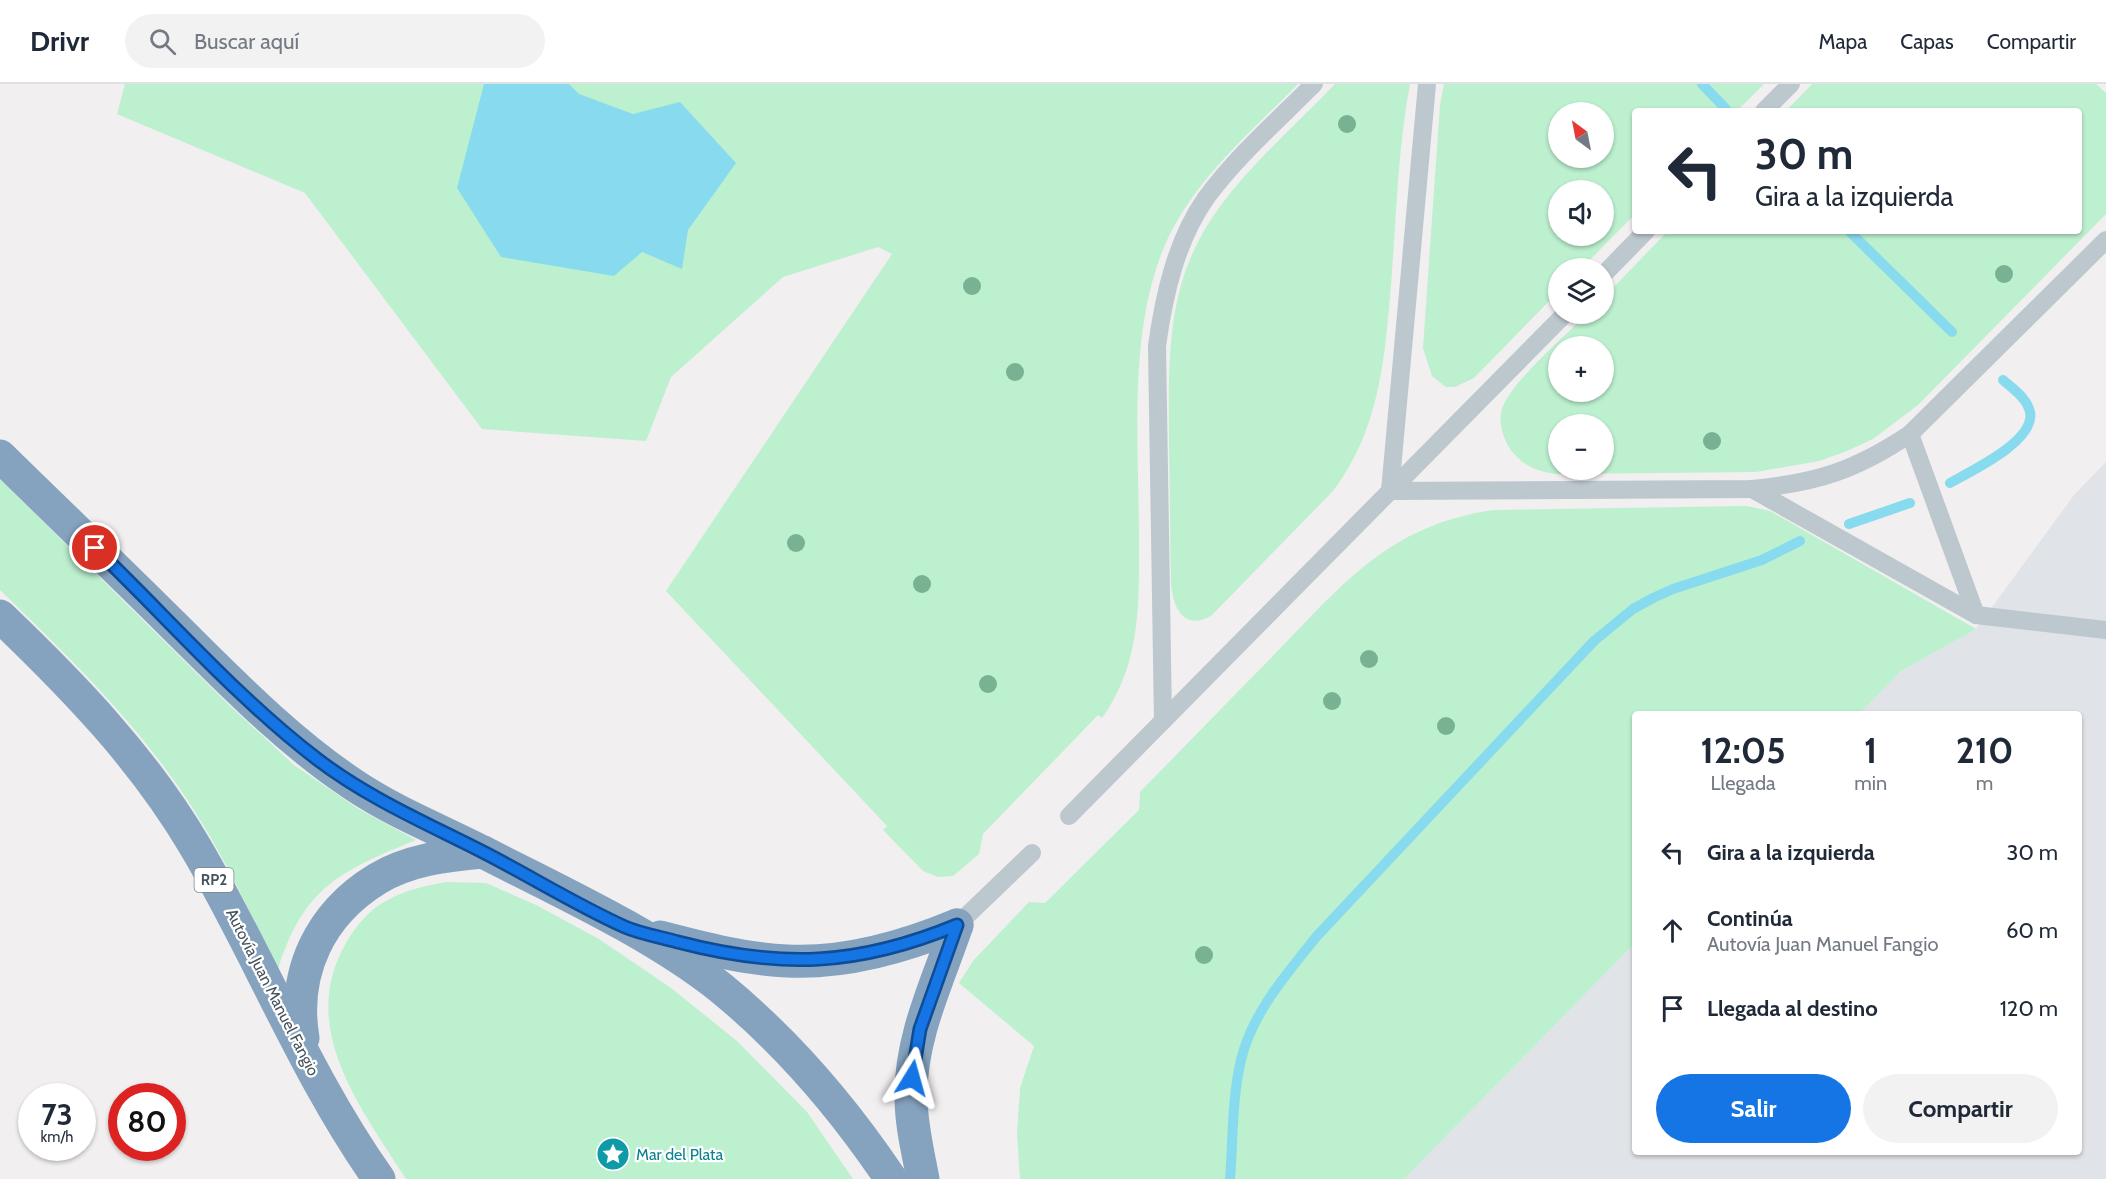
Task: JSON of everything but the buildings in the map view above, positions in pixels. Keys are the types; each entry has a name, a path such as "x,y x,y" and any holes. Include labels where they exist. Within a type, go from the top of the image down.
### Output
{"highway":[{"path":"0,456 228,680 317,759 356,787 398,810 627,928 721,988 760,1024 822,1088 866,1141 891,1179"},
{"name":"Autovía Juan Manuel Fangio","path":"0,616 67,680 124,744 163,796 226,901 330,1103 379,1179"},
{"path":"306,1056 299,1016 300,995 306,964 322,929 347,901 378,878 414,864 483,852"},
{"path":"627,928 709,950 788,961 858,956 896,947 957,925"},
{"path":"923,1179 912,1124 911,1095 914,1061 920,1029 957,925"}],"lane":[{"path":"1163,721 1157,346 1163,302 1185,236 1206,199 1235,164 1314,84"},
{"path":"1390,491 1427,84"},
{"path":"1767,108 1791,84"},
{"path":"1614,264 1643,234"},
{"path":"1390,491 1752,489 1794,485 1834,474 1874,458 1910,434 2106,240"},
{"path":"1069,816 1554,324"},
{"path":"1910,434 1976,615"},
{"path":"1752,489 1976,615 2106,630"},
{"path":"957,925 1032,853"}],"shaded area":[{"path":"2106,462 2106,1179 1404,1179 1632,946 1632,1155 2082,1155 2082,711 1862,711 1901,671 1976,629 2074,495"}],"green space":[{"path":"125,84 1298,84 1204,182 1174,227 1162,252 1151,286 1144,321 1138,394 1138,610 1131,655 1115,697 1102,718 1098,715 983,834 979,854 953,876 938,877 923,871 883,830 887,826 666,591 892,254 878,247 783,277 671,377 646,441 482,429 305,193 117,114"},
{"path":"1335,84 1410,84 1400,163 1388,323 1376,398 1360,446 1333,491 1211,616 1193,621 1187,619 1177,608 1171,584 1170,358 1172,331 1183,278 1193,252 1220,207 1267,152"},
{"path":"1444,84 1764,84 1740,108 1632,108 1632,217 1614,235 1614,180 1548,180 1548,246 1604,246 1592,258 1548,258 1548,302 1474,378 1455,387 1446,387 1432,376 1423,348 1440,105"},
{"path":"1812,84 2096,84 2106,93 2106,214 1918,405 1873,439 1847,451 1819,461 1756,472 1614,473 1614,414 1548,414 1548,473 1542,472 1525,463 1510,449 1502,430 1501,414 1507,398 1548,351 1548,402 1614,402 1614,336 1564,336 1576,324 1614,324 1614,287 1665,234 2082,234 2082,108 1789,108"},
{"path":"0,479 229,705 294,765 357,808 416,840 366,862 328,885 313,900 300,919 288,941 278,969 220,854 180,789 118,710 0,590"},
{"path":"1747,506 1770,511 1976,629 1901,671 1862,711 1632,711 1632,946 1404,1179 1020,1179 1017,1134 1020,1088 1034,1046 959,983 973,961 1029,902 1045,903 1139,810 1140,792 1343,585 1394,545 1423,530 1456,518 1494,510"},
{"path":"446,882 486,883 536,905 599,939 671,988 737,1041 807,1112 853,1179 406,1179 354,1096 341,1066 332,1036 328,1006 333,975 346,943 365,917 376,907 401,894"}],"water":[{"path":"484,84 569,84 579,94 633,114 680,102 736,163 688,230 682,269 642,252 614,276 501,257 457,188"}],"waterway":[{"path":"1702,84 1725,108"},
{"path":"1852,234 1952,332"},
{"path":"1950,483 2000,454 2023,434 2029,423 2030,412 2026,402 2003,380"},
{"path":"1849,524 1910,503"},
{"path":"1230,1179 1236,1089 1246,1043 1272,994 1317,936 1594,641 1633,609 1673,589 1762,560 1800,541"}],"place":[{"name":"Mar del Plata","path":"613,1154"}],"route":[{"path":"95,548 275,724 317,759 356,787 627,928 709,950 788,961 858,956 896,947 957,925 920,1029 912,1078"}]}
